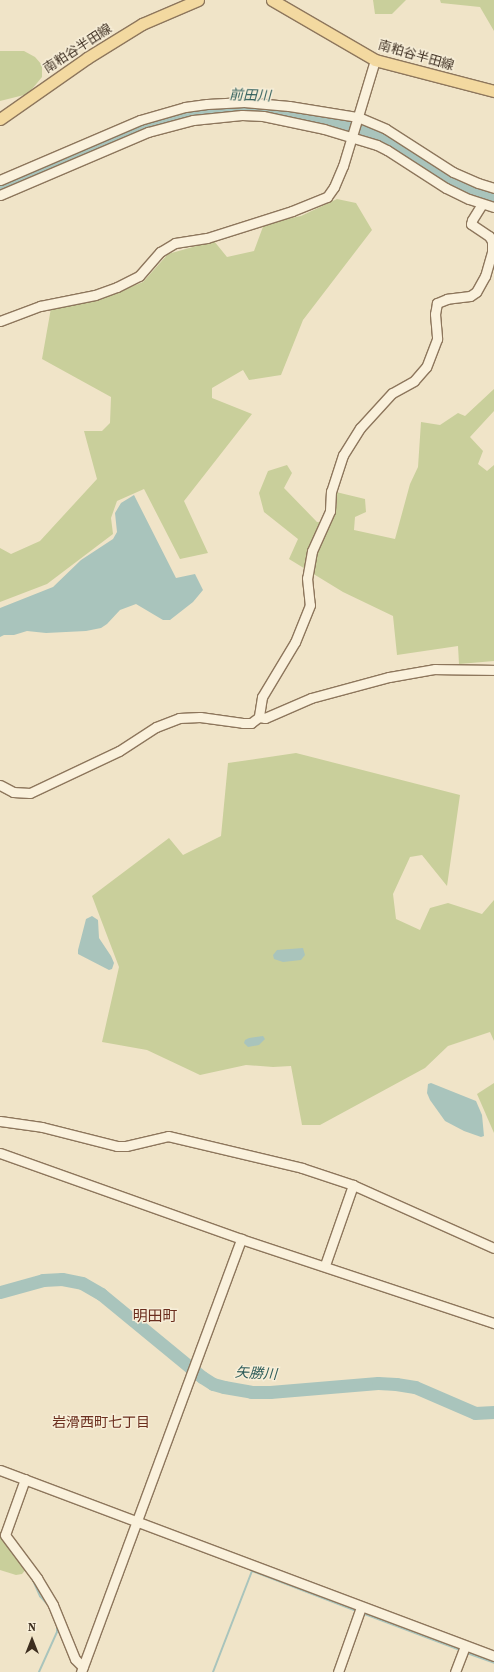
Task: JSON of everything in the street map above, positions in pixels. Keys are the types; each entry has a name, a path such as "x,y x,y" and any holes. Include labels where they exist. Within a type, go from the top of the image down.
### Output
{"main road":[{"name":"南粕谷半田線","path":"0,119 84,60 142,24 198,0"},
{"name":"南粕谷半田線","path":"272,0 375,60 494,91"}],"street":[{"path":"0,321 40,306 95,295 130,282 146,271 160,252 175,244 207,238 320,201 327,197 334,187 357,120 375,60"},
{"path":"0,180 140,120 185,108 228,102 244,102 289,106 357,120 386,129 453,172 494,188"},
{"path":"0,195 83,161 124,141 154,130 193,120 219,116 263,116 352,135 387,150 446,188 482,204 494,207"},
{"path":"259,717 262,697 295,642 310,605 307,578 312,551 330,511 331,491 343,455 360,428 392,393 414,381 423,372 437,339 437,303 447,299 470,296 476,292 485,276 492,252 492,241 482,230 471,224 482,204"},
{"path":"0,785 13,792 30,793 119,750 156,727 174,719 190,717 243,723 251,722 259,717 265,718 311,698 390,677 435,669 494,670"},
{"path":"0,1121 42,1127 117,1146 126,1146 160,1137 179,1138 302,1168 353,1185 494,1248"},
{"path":"0,1154 241,1239 325,1265 494,1323"},
{"path":"325,1265 353,1185"},
{"path":"82,1670 241,1239"},
{"path":"0,1470 137,1523 494,1656"},
{"path":"25,1479 5,1535 37,1578 54,1605 75,1660 82,1670"},
{"path":"338,1672 361,1607"},
{"path":"455,1672 465,1646"}],"green space":[{"path":"373,0 406,0 392,14 375,14"},
{"path":"440,0 494,0 494,31 480,7 441,3"},
{"path":"0,51 24,51 35,57 42,65 42,77 28,94 0,101"},
{"path":"337,199 356,203 372,230 303,320 281,375 249,380 243,370 212,388 212,398 252,414 184,501 208,553 180,559 144,489 117,501 111,518 113,534 47,584 0,602 0,548 11,554 40,541 97,479 84,431 102,431 110,423 111,397 42,359 51,308 103,298 143,282 168,254 214,241 227,257 254,251 264,224 301,216"},
{"path":"494,389 494,411 470,437 483,451 478,464 487,471 494,465 494,661 459,664 458,646 397,655 393,616 343,592 289,559 298,539 264,512 259,493 268,471 287,465 292,473 284,488 317,522 328,523 337,505 336,492 365,499 366,512 355,517 354,530 395,539 410,484 418,467 421,422 440,425 458,413 465,416"},
{"path":"296,753 460,795 447,886 422,855 410,857 393,894 396,919 420,930 430,908 448,903 482,914 494,900 494,1041 490,1032 448,1046 425,1068 320,1125 302,1125 291,1066 273,1067 246,1065 200,1075 147,1050 102,1042 119,967 92,896 169,838 183,855 221,836 228,763"},
{"path":"494,1083 494,1133 477,1094"},
{"path":"0,1531 25,1565 26,1569 22,1574 16,1575 0,1570"}],"water":[{"path":"134,495 176,578 195,574 203,590 193,602 170,620 163,620 136,604 120,610 107,624 101,628 86,631 46,633 27,631 0,637 0,608 53,587 81,560 113,539 117,532 115,513 121,503"},
{"path":"92,916 98,920 99,938 114,963 112,969 109,970 78,954 86,919"},
{"path":"303,948 305,955 301,960 283,962 274,959 273,955 277,950"},
{"path":"263,1036 265,1039 259,1045 248,1047 244,1043 245,1040 249,1038"},
{"path":"431,1083 476,1101 482,1115 484,1136 481,1137 464,1131 445,1121 430,1100 427,1093 428,1084"}],"waterway":[{"name":"前田川","path":"0,187 143,126 188,114 237,108 293,113 342,125 380,137 460,187 494,198"},
{"name":"矢勝川","path":"0,1292 43,1280 62,1279 82,1283 101,1294 202,1377 213,1384 224,1387 251,1392 270,1392 378,1383 396,1384 415,1387 475,1413 494,1412"},
{"path":"213,1672 252,1571 357,1611"},
{"path":"32,1578 40,1596 48,1605"},
{"path":"362,1613 460,1650"},
{"path":"39,1672 57,1632 57,1625"},
{"path":"467,1653 494,1663"}],"district":[{"name":"明田町","path":"155,1316"},
{"name":"岩滑西町七丁目","path":"101,1422"}]}
